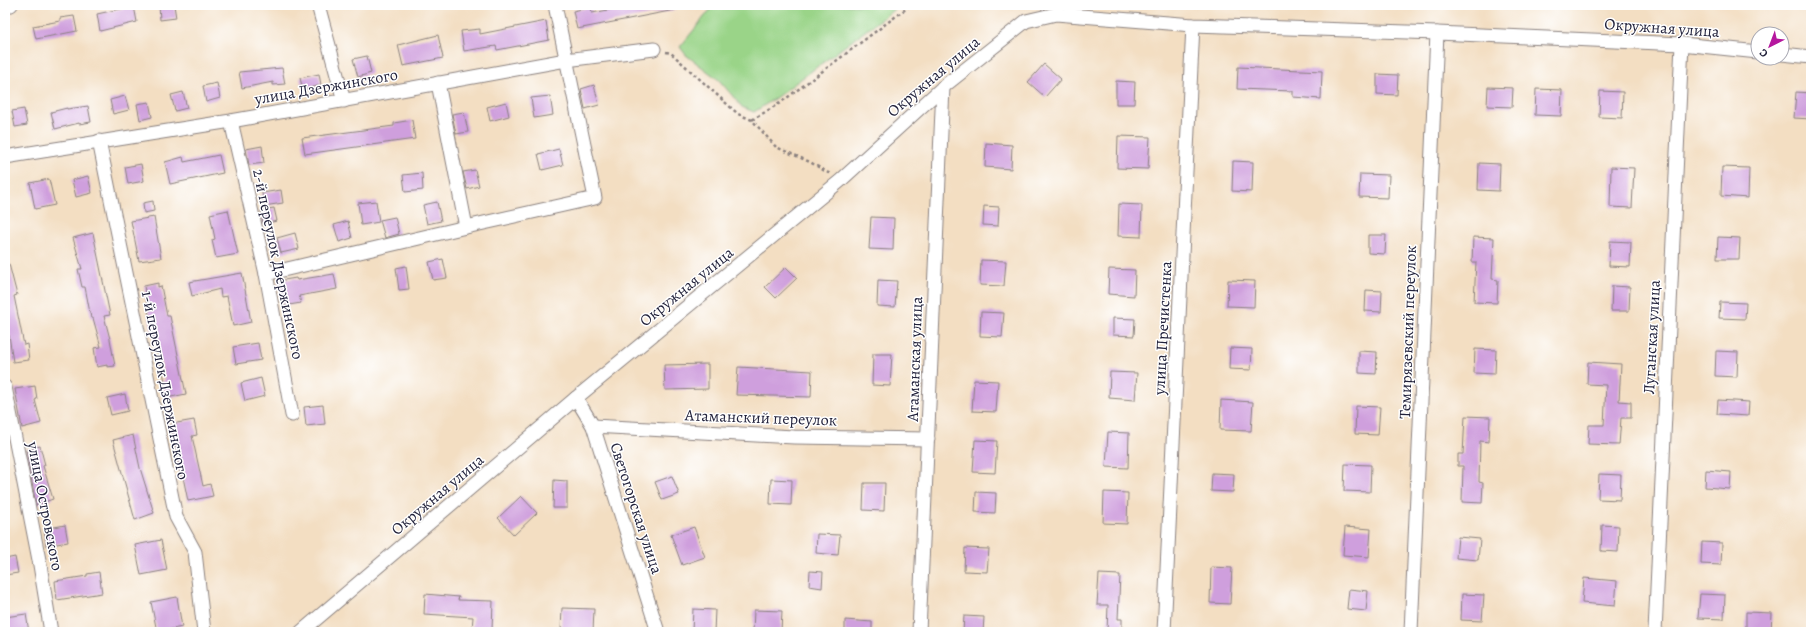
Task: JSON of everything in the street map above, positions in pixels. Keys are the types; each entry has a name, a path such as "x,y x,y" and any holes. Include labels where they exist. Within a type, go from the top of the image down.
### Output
{"street":[{"path":"5,6 11,5"},
{"path":"318,5 344,101"},
{"path":"266,274 595,198 555,5"},
{"name":"Окружная улица","path":"301,632 576,398 840,181 942,87 1026,21 1056,14 1193,25 1437,33 1682,44 1750,51"},
{"name":"улица Пречистенка","path":"1164,632 1193,25"},
{"name":"Темирязевский переулок","path":"1411,632 1437,33"},
{"name":"Луганская улица","path":"1655,632 1682,44"},
{"name":"улица Дзержинского","path":"5,157 231,121 566,60 654,48"},
{"path":"1790,55 1811,57"},
{"path":"438,83 466,227"},
{"name":"Атаманская улица","path":"919,632 942,87"},
{"name":"2-й переулок Дзержинского","path":"231,121 266,274 292,415"},
{"name":"1-й переулок Дзержинского","path":"100,141 176,517 195,552 204,632"},
{"name":"улица Островского","path":"5,387 40,565 51,632"},
{"name":"Светогорская улица","path":"576,398 593,426 658,632"},
{"name":"Атаманский переулок","path":"593,426 794,437 928,439"}],"path":[{"path":"752,120 780,103 911,5"},
{"path":"654,48 672,53 738,114 752,120 776,147 810,162 840,181"}],"green space":[{"path":"714,5 900,5 774,99 754,112 742,107 719,80 686,55 680,47"}],"building":[{"path":"159,5 174,5 176,18 160,20"},
{"path":"635,5 675,5 675,10 577,29 573,11 591,7 592,13"},
{"path":"134,6 137,22 100,31 97,14"},
{"path":"74,16 77,31 36,39 33,26 60,21 60,18"},
{"path":"546,21 549,40 497,50 496,46 464,51 461,31 480,29 480,34"},
{"path":"438,35 443,58 403,66 398,45"},
{"path":"367,56 371,73 358,77 353,59"},
{"path":"1044,64 1061,79 1045,97 1028,82"},
{"path":"1238,67 1322,71 1321,99 1293,97 1293,91 1237,89"},
{"path":"282,68 285,84 273,85 273,82 242,88 239,72"},
{"path":"319,74 321,85 303,90 300,78"},
{"path":"1377,74 1398,75 1397,95 1377,94"},
{"path":"1116,81 1135,82 1134,104 1116,104"},
{"path":"217,83 220,98 206,102 203,86"},
{"path":"594,85 599,105 585,109 581,89"},
{"path":"1488,87 1513,88 1512,107 1487,106"},
{"path":"1536,89 1562,90 1561,116 1535,115"},
{"path":"1600,91 1623,92 1622,118 1599,117"},
{"path":"183,92 187,108 175,111 171,95"},
{"path":"1796,92 1811,93 1811,119 1794,118"},
{"path":"125,96 129,110 113,114 110,100"},
{"path":"550,96 553,115 534,118 531,98"},
{"path":"149,102 152,117 140,120 137,104"},
{"path":"506,102 509,116 490,121 487,107"},
{"path":"88,106 91,122 79,123 55,129 51,112 67,108"},
{"path":"24,109 27,125 15,127 12,111"},
{"path":"464,112 468,132 456,134 452,114"},
{"path":"412,120 415,139 305,154 302,138 394,126 394,123"},
{"path":"1118,136 1150,137 1148,169 1117,168"},
{"path":"986,143 1012,145 1011,169 985,167"},
{"path":"262,146 264,163 249,165 246,149"},
{"path":"559,149 563,165 542,170 538,154"},
{"path":"219,155 223,173 170,184 165,162 183,157 184,162"},
{"path":"1233,161 1253,162 1252,192 1232,191"},
{"path":"1479,163 1500,164 1499,191 1478,190"},
{"path":"141,164 144,181 128,184 125,167"},
{"path":"1611,167 1634,168 1632,208 1610,207"},
{"path":"1722,167 1749,168 1748,198 1721,196"},
{"path":"475,170 479,186 467,189 463,172"},
{"path":"422,173 423,190 405,192 403,175"},
{"path":"1360,174 1389,175 1388,198 1359,197"},
{"path":"88,176 92,193 76,197 72,180"},
{"path":"49,179 55,205 35,209 30,183"},
{"path":"281,190 283,203 264,206 262,193"},
{"path":"153,201 154,211 144,213 143,203"},
{"path":"376,201 379,222 361,225 358,203"},
{"path":"437,202 441,221 427,224 423,205"},
{"path":"1119,204 1142,205 1141,237 1118,236"},
{"path":"984,206 999,207 998,226 983,225"},
{"path":"274,208 277,221 263,224 261,210"},
{"path":"228,210 238,254 216,258 212,240 215,239 210,214"},
{"path":"154,217 161,258 139,261 131,221"},
{"path":"395,217 399,234 385,238 380,220"},
{"path":"871,217 894,218 893,250 869,249"},
{"path":"348,221 352,238 339,242 334,225"},
{"path":"93,233 110,315 104,316 115,366 107,367 107,365 97,367 94,348 101,347 93,318 91,318 85,287 82,287 78,269 82,269 73,238"},
{"path":"295,233 299,249 281,253 277,238"},
{"path":"1368,235 1386,235 1385,254 1368,253"},
{"path":"1473,237 1494,238 1492,279 1498,280 1497,303 1474,302 1476,262 1472,262"},
{"path":"1718,237 1740,238 1739,259 1717,259"},
{"path":"1610,241 1631,242 1630,267 1609,266"},
{"path":"443,259 447,278 433,280 429,262"},
{"path":"981,260 1006,261 1004,286 980,285"},
{"path":"5,264 9,264 17,295 14,296 24,345 27,344 29,360 13,362 9,335 5,335"},
{"path":"406,266 409,289 399,290 396,268"},
{"path":"786,267 797,278 776,298 765,287"},
{"path":"1109,269 1135,270 1134,296 1108,294"},
{"path":"242,273 251,322 233,326 227,296 221,297 220,289 192,296 189,282"},
{"path":"334,274 337,289 299,296 301,303 283,306 278,281 296,278 297,280"},
{"path":"878,280 897,281 895,307 877,306"},
{"path":"1228,280 1255,281 1254,307 1227,306"},
{"path":"158,283 158,287 161,286 167,316 170,316 186,394 166,398 162,381 165,381 155,338 153,338 144,286"},
{"path":"1612,286 1630,287 1629,311 1611,311"},
{"path":"1366,290 1382,291 1381,312 1365,311"},
{"path":"1720,302 1746,303 1745,319 1719,318"},
{"path":"981,312 1004,313 1002,337 980,336"},
{"path":"1113,318 1135,319 1134,336 1113,335"},
{"path":"258,343 261,360 236,364 233,347"},
{"path":"1230,348 1252,349 1251,370 1229,369"},
{"path":"1475,349 1496,350 1495,374 1474,373"},
{"path":"1359,351 1377,352 1376,374 1359,373"},
{"path":"1716,351 1738,352 1737,377 1715,376"},
{"path":"873,354 892,354 890,386 872,385"},
{"path":"1588,362 1621,364 1619,401 1631,402 1631,418 1621,418 1619,445 1588,444 1589,425 1604,425 1606,385 1587,384"},
{"path":"708,364 708,389 665,390 664,365"},
{"path":"738,367 812,371 811,397 736,395"},
{"path":"1110,372 1137,373 1135,400 1109,398"},
{"path":"261,378 265,396 245,401 241,383"},
{"path":"974,380 998,381 996,412 972,411"},
{"path":"35,386 37,399 35,400 41,423 22,428 15,389"},
{"path":"125,394 128,411 111,415 107,398"},
{"path":"1221,400 1253,402 1251,431 1220,430"},
{"path":"1718,400 1749,402 1748,416 1717,414"},
{"path":"323,405 325,424 306,426 304,407"},
{"path":"1356,406 1380,407 1378,435 1355,434"},
{"path":"1465,416 1490,417 1489,442 1480,441 1479,482 1483,483 1482,503 1462,502 1463,466 1458,466 1458,454 1463,454"},
{"path":"194,420 197,435 192,436 203,486 210,484 213,496 188,501 183,477 181,477 171,424"},
{"path":"1108,432 1129,433 1128,468 1106,467"},
{"path":"133,435 140,468 154,513 135,520 113,440"},
{"path":"975,440 997,441 995,473 973,472"},
{"path":"40,446 45,465 43,466 53,499 36,505 26,450"},
{"path":"1345,464 1371,465 1370,492 1344,491"},
{"path":"1706,470 1731,472 1730,489 1705,487"},
{"path":"1212,473 1234,474 1233,492 1211,491"},
{"path":"1599,474 1621,475 1620,500 1598,499"},
{"path":"672,476 679,494 662,500 655,482"},
{"path":"771,479 792,480 791,505 770,504"},
{"path":"554,480 567,481 567,508 553,508"},
{"path":"864,483 885,483 884,511 863,510"},
{"path":"976,492 996,493 995,513 975,512"},
{"path":"1104,492 1128,493 1127,524 1103,523"},
{"path":"521,496 537,513 514,535 498,518"},
{"path":"65,525 68,542 46,546 44,529"},
{"path":"1602,525 1619,526 1618,552 1601,551"},
{"path":"694,527 705,557 682,565 671,535"},
{"path":"1345,527 1371,529 1369,557 1343,555"},
{"path":"817,534 840,535 838,555 816,553"},
{"path":"1458,537 1480,539 1478,560 1456,558"},
{"path":"161,540 167,570 141,575 135,545"},
{"path":"1702,542 1722,543 1721,565 1701,564"},
{"path":"965,548 989,549 987,572 964,571"},
{"path":"15,557 18,573 5,575 5,559"},
{"path":"1211,567 1232,568 1230,604 1210,603"},
{"path":"810,571 823,572 822,588 809,586"},
{"path":"99,572 102,593 57,600 55,581 87,576 87,574"},
{"path":"1099,574 1120,575 1118,619 1122,619 1122,632 1107,632 1108,605 1097,605"},
{"path":"1584,578 1617,581 1615,606 1582,603"},
{"path":"1349,589 1368,591 1366,611 1347,609"},
{"path":"425,594 459,597 458,600 493,601 492,630 472,629 473,617 424,614"},
{"path":"1462,594 1484,595 1482,621 1461,620"},
{"path":"1700,594 1725,595 1724,619 1698,618"},
{"path":"177,597 182,627 157,632 151,602"},
{"path":"562,608 594,609 593,632 561,630"},
{"path":"693,609 715,610 714,632 692,632"},
{"path":"754,610 782,611 781,632 753,632"},
{"path":"1746,612 1772,613 1771,632 1746,631"},
{"path":"26,614 29,632 6,632 5,617"},
{"path":"964,616 984,617 983,632 963,632"},
{"path":"845,620 872,622 872,632 845,632"}]}
